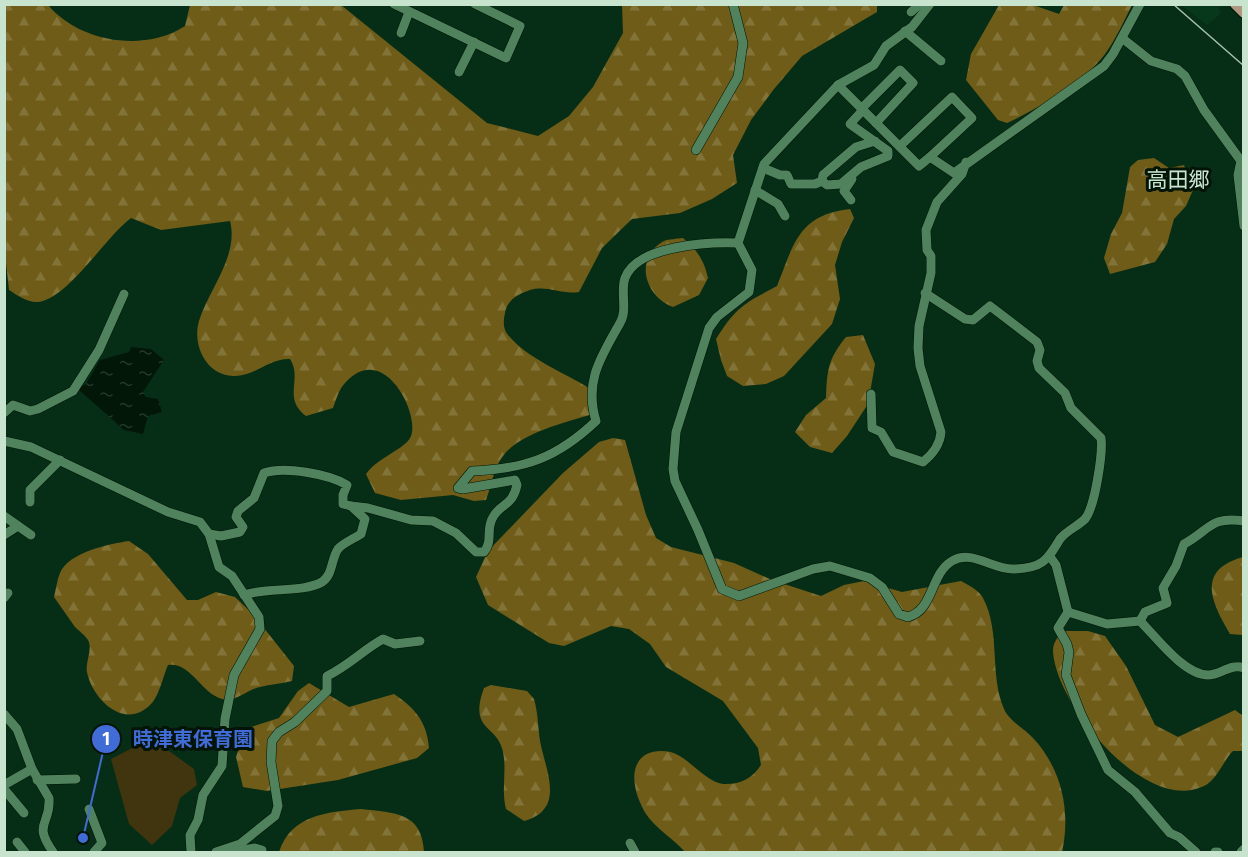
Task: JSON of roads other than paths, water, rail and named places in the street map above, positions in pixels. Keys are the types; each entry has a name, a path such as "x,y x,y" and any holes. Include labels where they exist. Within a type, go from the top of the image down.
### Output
{"main road":[{"path":"1235,4 1244,13"}],"street":[{"path":"394,4 506,57 520,26 480,6"},
{"path":"696,150 738,77 743,43 733,4"},
{"path":"911,12 920,4"},
{"path":"925,293 965,319 973,320 990,306 1037,342 1040,351 1037,361 1039,368 1065,393 1071,408 1099,434 1102,445 1088,516 1060,540 1051,558 1026,568 1010,569 964,556 951,561 943,569 921,611 908,617 899,614 882,587 870,578 830,566 813,569 739,596 722,589 675,481 673,453 683,409 709,328 717,317 749,292 752,270 738,243 755,190 763,168 838,85 874,65 886,46 905,32 930,4"},
{"path":"930,157 954,173 966,162 1104,66 1140,4"},
{"path":"401,33 409,12"},
{"path":"905,32 941,61"},
{"path":"1122,38 1150,61 1177,69 1185,76 1204,110 1225,135 1241,161 1238,175 1244,225"},
{"path":"459,72 474,42"},
{"path":"822,181 827,185 841,184 863,166 888,156 888,151 850,124 900,70 913,83 876,123"},
{"path":"838,85 919,166 972,118 952,98 900,146"},
{"path":"822,181 823,175 850,152 874,141"},
{"path":"871,394 872,428 881,432 893,452 923,462 932,455 940,440 941,432 920,366 918,348 931,262 926,230 937,202 962,174 966,162"},
{"path":"851,200 843,192 863,166"},
{"path":"763,168 780,175 787,175 791,184 815,184 822,181"},
{"path":"755,190 778,204 785,216"},
{"path":"209,534 221,536 240,532 243,527 236,517 238,512 254,498 264,472 273,470 337,479 347,485 343,495 343,504 368,508 411,520 434,521 456,533 476,552 484,552 490,545 492,518 496,512 510,503 517,485 515,480 458,488 472,471 502,470 557,452 573,442 596,421 590,402 592,378 623,319 622,288 626,275 645,257 664,251 707,241 738,243"},
{"path":"4,413 13,405 30,411 38,409 73,391 99,350 124,294"},
{"path":"4,441 19,443 60,460 168,512 200,522 209,534 219,567 232,576 259,617 260,629 234,675 225,719 222,765 203,795 198,820 190,835 191,852"},
{"path":"30,502 30,490 60,460"},
{"path":"244,595 321,582 332,566 338,549 361,534 365,519 351,506"},
{"path":"4,516 32,535"},
{"path":"1140,621 1145,612 1167,603 1164,588 1176,567 1184,544 1197,537 1207,525 1220,520 1244,521"},
{"path":"4,535 18,526"},
{"path":"1051,558 1056,565 1068,612 1058,628 1069,652 1066,675 1080,714 1103,762 1113,775 1135,792 1170,833 1179,837 1196,852"},
{"path":"1068,612 1107,624 1140,621"},
{"path":"1140,621 1189,670 1209,675 1237,666 1244,668"},
{"path":"216,852 240,843 274,816 278,806 271,762 272,741 279,732 315,705 327,691 327,676 383,639 395,644 420,641"},
{"path":"4,714 17,729 32,769 49,798 41,828 45,841 53,852"},
{"path":"4,785 32,769"},
{"path":"38,780 76,779"},
{"path":"4,789 24,813"},
{"path":"89,809 102,843 95,852"},
{"path":"16,842 25,852"},
{"path":"630,843 635,852"},
{"path":"231,852 255,848 262,850"}],"water":[{"path":"131,347 151,349 164,360 143,392 146,397 158,399 162,412 148,416 143,434 124,430 78,389 86,384 100,360 129,352"}],"railway":[{"path":"1173,4 1244,66"}],"place":[{"name":"時津東保育園","path":"83,838"}],"district":[{"name":"高田郷","path":"1178,180"}]}
